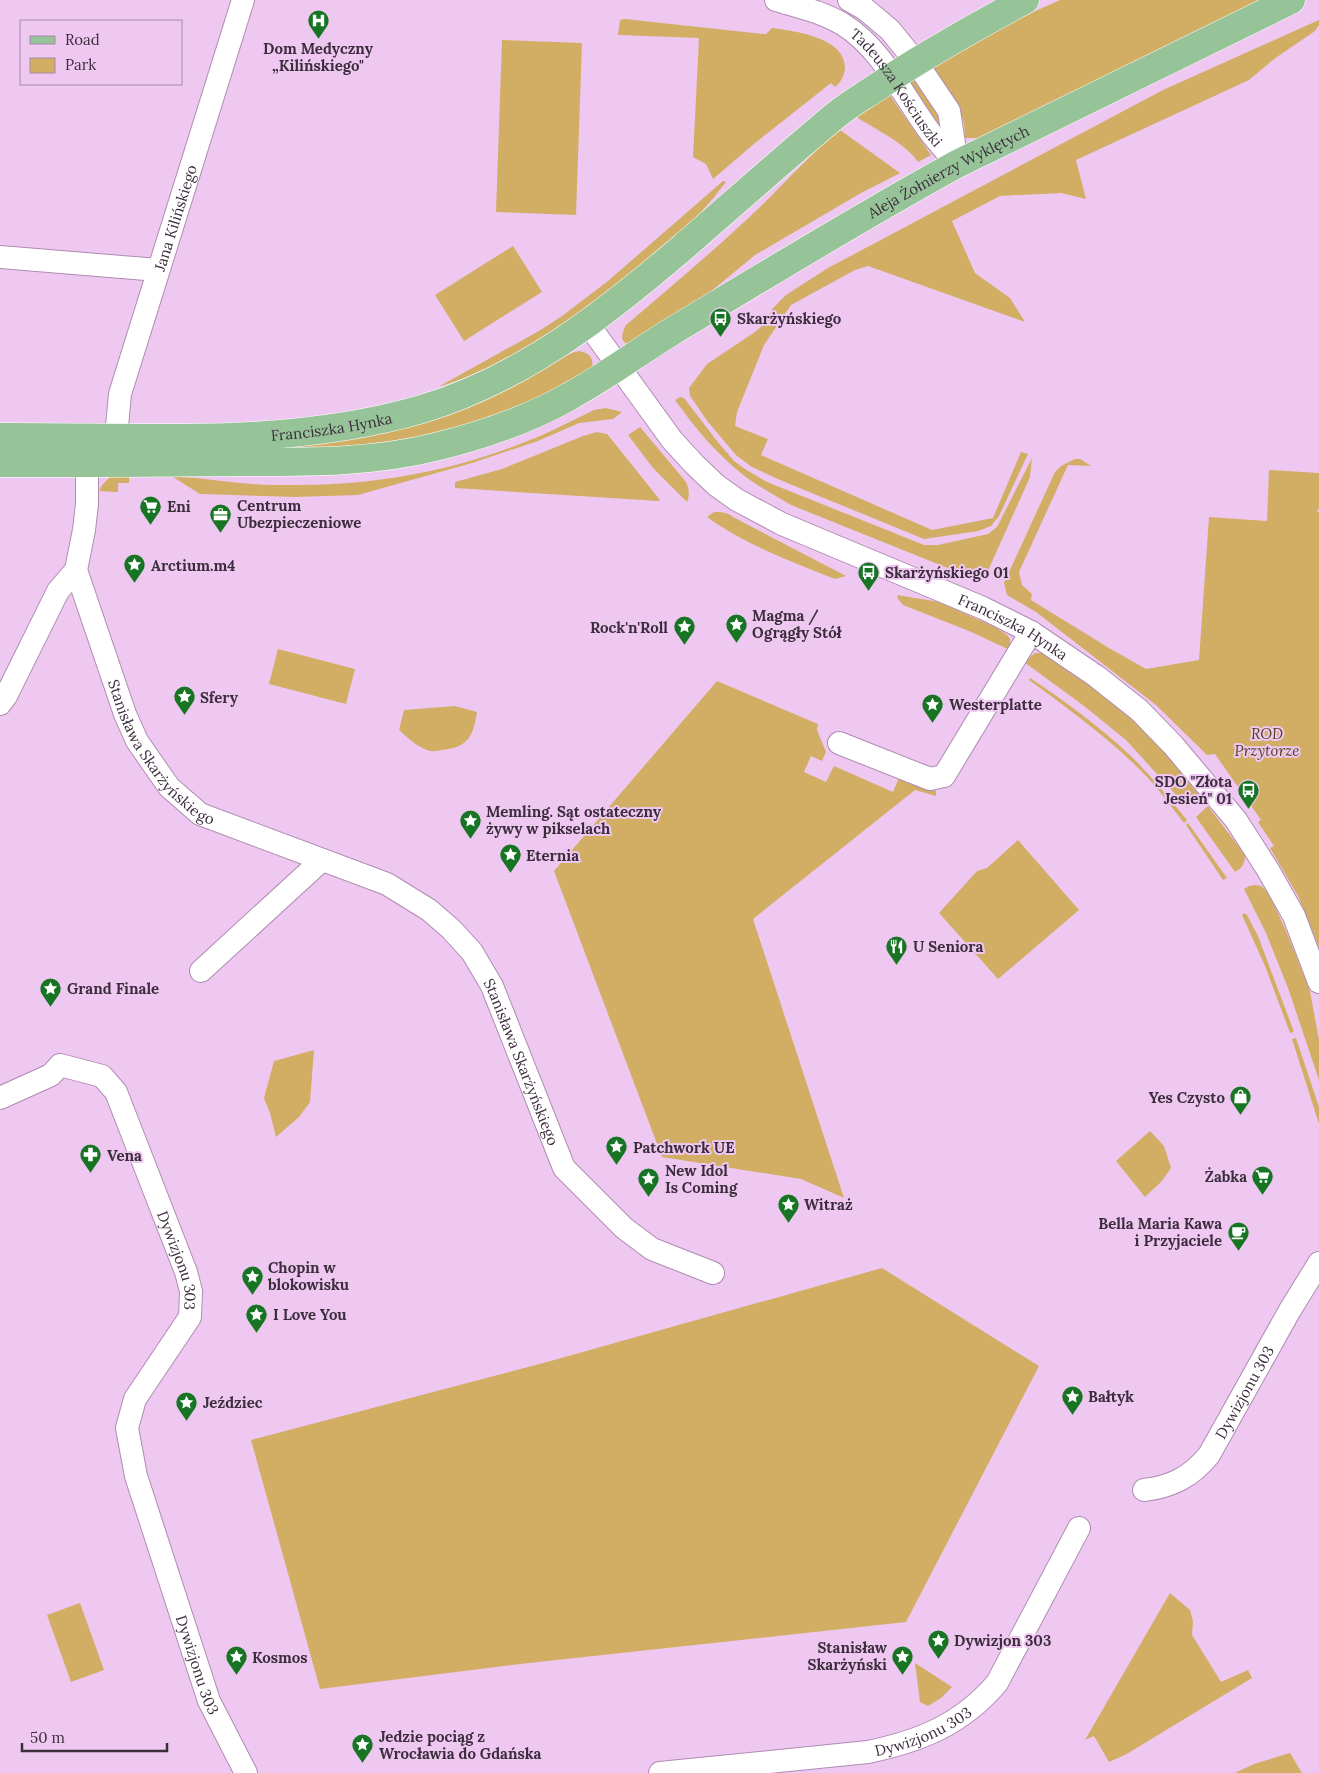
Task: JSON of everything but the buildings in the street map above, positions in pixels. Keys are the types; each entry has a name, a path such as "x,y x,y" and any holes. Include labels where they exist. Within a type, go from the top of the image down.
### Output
{"main road":[{"path":"588,324 637,286 838,113 892,76 952,39 1025,0"},
{"name":"Aleja Żołnierzy Wyklętych","path":"620,367 668,334 825,238 957,164 1291,0"},
{"name":"Franciszka Hynka","path":"0,437 235,437 305,433 379,421 425,408 475,389 520,368 588,324"},
{"name":"Franciszka Hynka","path":"0,463 313,462 398,455 436,447 508,424 568,398 620,367"}],"street":[{"name":"Jana Kilińskiego","path":"116,438 120,394 243,0"},
{"name":"Tadeusza Kościuszki","path":"776,0 822,14 844,26 870,47 930,132 957,164"},
{"name":"Tadeusza Kościuszki","path":"861,3 890,30 916,62 949,111 957,164"},
{"path":"0,257 158,270"},
{"name":"Franciszka Hynka","path":"588,324 672,440 709,478 737,500 782,524 983,608 1031,632 1096,676 1139,710 1173,745 1236,820 1263,861 1294,916 1319,982"},
{"path":"0,704 6,696 58,591 76,570 87,504 87,463"},
{"name":"Stanisława Skarżyńskiego","path":"76,570 125,714 137,741 164,782 200,814 399,890 429,910 472,952 492,986 564,1168 624,1228 652,1249 713,1273"},
{"path":"839,742 930,779 944,776 1031,632"},
{"path":"202,971 322,860"},
{"name":"Dywizjonu 303","path":"0,1098 51,1075 60,1066 102,1076 116,1092 186,1272 191,1291 190,1317 135,1399 127,1428 136,1476 209,1701 246,1773"},
{"name":"Dywizjonu 303","path":"1144,1490 1163,1488 1192,1472 1209,1455 1290,1310 1319,1264"},
{"name":"Dywizjonu 303","path":"660,1773 868,1752 922,1737 947,1726 983,1699 997,1683 1079,1528"}],"green space":[{"path":"1060,0 1261,0 988,135 979,138 963,138 965,130 960,111 931,67 1022,17"},
{"path":"620,20 763,34 766,34 772,28 793,31 816,37 836,49 842,57 845,67 844,73 841,81 835,87 831,83 713,179 706,164 693,157 699,38 618,35"},
{"path":"1319,20 1319,25 1315,31 1274,59 1249,80 1076,160 1086,199 1061,193 1000,196 952,221 975,273 1010,298 1025,322 868,266 855,270 791,305 764,345 737,412 735,426 768,439 761,455 932,530 993,518 1021,452 1028,454 999,516 991,526 978,531 924,539 780,480 752,467 736,455 708,422 690,396 689,388 707,364 755,332 764,324 773,308 786,295 828,268 1163,90"},
{"path":"502,40 582,43 576,215 496,212"},
{"path":"916,76 940,111 942,127 908,80"},
{"path":"889,94 931,155 918,162 897,142 855,116"},
{"path":"840,130 900,173 861,193 755,255 686,312 632,345 623,340 622,335 626,325 760,207 819,148"},
{"path":"723,181 726,182 693,220 599,299 523,350 468,377 438,387 539,331 562,316 608,281"},
{"path":"513,246 542,292 464,341 435,295"},
{"path":"579,351 590,356 592,368 533,402 493,417 399,443 285,452 285,448 358,438 431,420 499,393 562,358"},
{"path":"680,397 684,398 734,461 745,469 767,482 924,545 938,545 988,534 997,527 1032,458 1030,477 987,573 975,579 791,505 760,486 732,466 706,440 675,400"},
{"path":"606,408 622,412 613,419 579,423 538,441 472,463 358,495 296,497 200,494 173,477 253,484 290,485 320,485 380,480 439,469 497,453 543,435 594,410"},
{"path":"640,427 686,482 689,492 687,502 653,468 628,435"},
{"path":"597,432 607,434 660,500 455,488 455,482 502,469"},
{"name":"ROD Przytorze","path":"1075,459 1080,459 1091,466 1068,465 1019,572 1022,585 1032,594 1031,600 1146,669 1199,660 1209,517 1267,521 1269,470 1319,473 1319,508 1317,511 1319,513 1319,947 1298,896 1270,848 1274,846 1258,822 1261,820 1215,754 1207,755 1156,705 1036,612 1007,595 1004,583 1055,472 1061,466"},
{"path":"129,475 129,483 118,483 118,492 99,491 111,476"},
{"path":"714,512 729,514 846,576 835,579 753,544 707,517"},
{"path":"897,595 939,602 995,627 1010,639 1010,650 969,631 903,605"},
{"path":"278,649 355,669 346,704 269,684"},
{"path":"1035,653 1043,653 1125,712 1156,742 1201,797 1187,807 1126,740 1024,662"},
{"path":"1030,678 1082,715 1119,745 1146,771 1187,820 1184,823 1153,783 1135,764 1091,726 1029,680"},
{"path":"717,681 818,724 817,730 826,752 822,761 811,756 804,772 826,782 834,766 893,792 899,778 902,777 936,791 936,796 915,790 753,919 844,1198 801,1179 662,1157 554,871"},
{"path":"455,706 477,712 471,734 464,743 458,746 438,751 429,751 416,744 399,730 404,710"},
{"path":"1208,806 1245,855 1243,865 1235,872 1196,817"},
{"path":"1188,823 1227,878 1223,880 1186,825"},
{"path":"1018,840 1079,910 998,979 939,913 977,871 987,868"},
{"path":"1255,885 1261,886 1268,892 1310,991 1319,1040 1319,1080 1288,988 1266,933 1244,889"},
{"path":"1244,913 1247,915 1258,936 1294,1032 1290,1033 1265,966 1242,915"},
{"path":"1296,1038 1319,1107 1319,1124 1292,1039"},
{"path":"314,1050 310,1102 299,1117 276,1137 264,1098 274,1061"},
{"path":"1150,1131 1164,1146 1171,1168 1161,1182 1145,1197 1116,1161"},
{"path":"882,1268 1039,1366 906,1622 529,1663 320,1689 251,1440 547,1362"},
{"path":"1170,1593 1190,1610 1193,1621 1192,1635 1221,1682 1248,1670 1252,1678 1125,1755 1109,1762 1094,1736 1085,1740"},
{"path":"80,1603 104,1670 71,1682 47,1615"},
{"path":"915,1663 952,1687 941,1698 928,1706 920,1702"},
{"path":"1290,1753 1302,1773 1235,1773 1254,1764"}],"place":[{"name":"Dom Medyczny „Kilińskiego\"","path":"318,39"},
{"name":"Skarżyńskiego","path":"721,337"},
{"name":"Eni","path":"151,525"},
{"name":"Centrum Ubezpieczeniowe","path":"221,533"},
{"name":"Arctium.m4","path":"135,584"},
{"name":"Skarżyńskiego 01","path":"869,591"},
{"name":"Magma / Ogrągły Stół","path":"736,643"},
{"name":"Rock'n'Roll","path":"684,646"},
{"name":"Sfery","path":"184,716"},
{"name":"Westerplatte","path":"933,723"},
{"name":"SDO \"Złota Jesień\" 01","path":"1248,809"},
{"name":"Memling. Sąt ostateczny żywy w pikselach","path":"470,839"},
{"name":"Eternia","path":"510,874"},
{"name":"U Seniora","path":"897,965"},
{"name":"Grand Finale","path":"51,1007"},
{"name":"Yes Czysto","path":"1241,1116"},
{"name":"Patchwork UE","path":"617,1166"},
{"name":"Vena","path":"91,1174"},
{"name":"Żabka","path":"1263,1195"},
{"name":"New Idol Is Coming","path":"649,1198"},
{"name":"Witraż","path":"788,1223"},
{"name":"Bella Maria Kawa i Przyjaciele","path":"1238,1251"},
{"name":"Chopin w blokowisku","path":"252,1295"},
{"name":"I Love You","path":"257,1333"},
{"name":"Bałtyk","path":"1072,1415"},
{"name":"Jeździec","path":"187,1421"},
{"name":"Dywizjon 303","path":"938,1659"},
{"name":"Stanisław Skarżyński","path":"903,1675"},
{"name":"Kosmos","path":"236,1676"},
{"name":"Jedzie pociąg z Wrocławia do Gdańska","path":"363,1764"}]}
